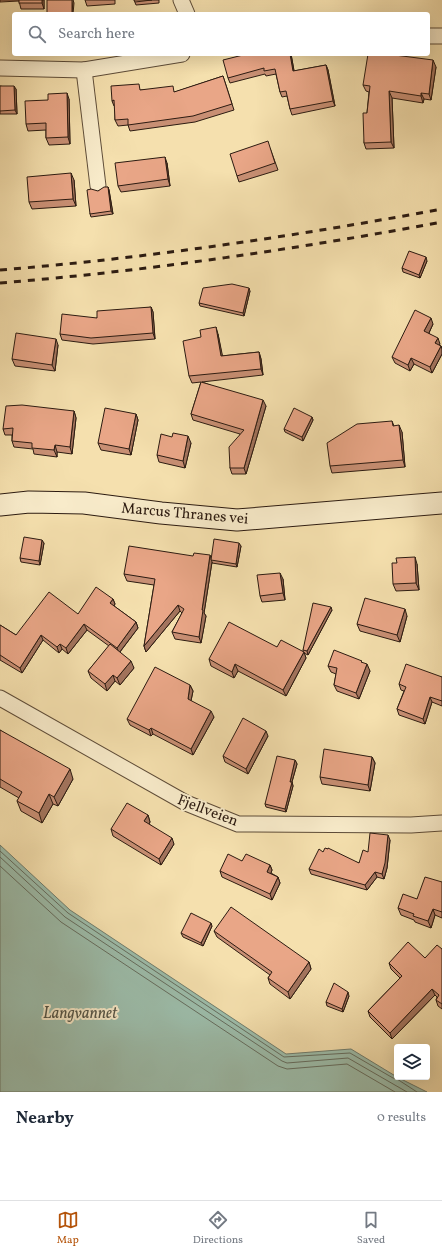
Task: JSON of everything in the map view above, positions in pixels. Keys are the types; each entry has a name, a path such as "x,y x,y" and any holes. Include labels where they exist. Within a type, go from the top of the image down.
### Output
{"main road":[{"name":"Marcus Thranes vei","path":"0,505 29,502 84,503 161,513 236,520 442,503"}],"street":[{"path":"181,0 186,12"},
{"path":"430,36 442,36"},
{"path":"0,68 84,70 170,56"},
{"path":"84,70 98,186"},
{"name":"Fjellveien","path":"0,698 186,803 238,824 411,825 442,823"}],"water":[{"name":"Langvannet","path":"0,845 70,910 286,1054 351,1049 394,1075 394,1080 403,1080 427,1092 0,1092"}],"building":[{"path":"19,0 42,0 42,3 19,3"},
{"path":"47,0 72,0 72,12 47,12"},
{"path":"134,0 152,0 135,2"},
{"path":"239,56 290,56 293,71 326,65 333,101 290,109 286,91 280,92 275,69 264,71 264,68 228,78 223,60"},
{"path":"368,56 402,56 433,60 429,94 421,93 421,96 389,91 391,142 364,143 363,113 367,113 370,86 363,85"},
{"path":"223,76 232,104 193,116 128,125 128,119 115,120 114,100 112,101 111,86 139,84 140,90 173,86 174,92"},
{"path":"0,86 14,86 15,110 0,111"},
{"path":"67,93 68,137 46,138 46,123 26,124 25,101 48,100 48,94"},
{"path":"268,141 275,163 237,176 230,154"},
{"path":"165,157 168,179 118,186 115,163"},
{"path":"71,173 73,199 29,202 27,177"},
{"path":"104,187 108,187 111,211 90,214 87,190 91,189 98,191"},
{"path":"409,251 426,257 419,275 402,268"},
{"path":"232,284 249,288 243,313 199,303 203,288"},
{"path":"151,307 153,333 91,338 60,334 62,314 97,318 97,311"},
{"path":"415,310 431,318 424,331 438,338 435,343 441,346 430,367 411,358 408,365 392,357"},
{"path":"216,327 221,356 259,352 261,369 189,376 183,341 201,337 200,330"},
{"path":"16,333 56,339 52,365 12,359"},
{"path":"201,382 263,400 244,468 230,468 229,447 244,430 191,414"},
{"path":"22,405 74,411 70,447 55,445 54,450 32,448 32,443 12,441 13,428 3,429 6,406"},
{"path":"105,408 136,414 129,449 98,443"},
{"path":"294,408 312,417 302,437 284,429"},
{"path":"392,421 393,426 399,425 403,460 330,466 327,443 357,424"},
{"path":"173,433 188,436 183,461 157,455 161,434 172,437"},
{"path":"24,537 42,540 39,561 20,558"},
{"path":"214,539 239,543 236,564 211,560"},
{"path":"129,546 193,556 194,553 210,555 199,637 172,632 184,609 178,605 144,646 155,579 124,574"},
{"path":"415,557 416,583 393,584 392,563 397,563 396,558"},
{"path":"280,573 283,593 260,596 257,575"},
{"path":"96,587 113,599 110,603 136,622 117,648 84,624 66,648 60,644 57,647 41,635 20,668 0,655 0,625 16,635 49,592 78,614"},
{"path":"365,598 405,609 397,635 357,624"},
{"path":"313,603 331,607 307,651 303,650"},
{"path":"229,622 277,647 281,640 304,652 283,690 235,664 232,672 209,659"},
{"path":"110,644 131,661 117,678 113,675 105,684 88,671"},
{"path":"334,650 367,664 356,693 334,685 337,668 328,666"},
{"path":"406,664 442,677 442,701 430,697 423,719 397,709 406,687 399,684"},
{"path":"155,667 190,685 188,699 211,711 191,749 151,728 149,730 127,719"},
{"path":"243,718 266,731 246,769 223,756"},
{"path":"0,730 70,769 54,797 49,794 39,813 17,801 22,792 0,779"},
{"path":"324,749 372,757 368,785 320,777"},
{"path":"277,756 295,760 290,782 292,782 285,809 265,804"},
{"path":"127,803 148,815 144,821 172,838 159,859 111,829"},
{"path":"370,833 388,835 385,863 382,874 375,872 365,885 309,869 319,849 323,852 325,848 328,848 359,863 363,850 368,852"},
{"path":"228,854 242,861 246,854 270,865 267,872 278,877 270,894 220,871"},
{"path":"425,877 442,882 442,912 433,909 428,921 413,916 414,914 398,908 403,894 417,899"},
{"path":"231,907 309,962 288,992 268,978 272,972 214,931"},
{"path":"191,913 211,923 201,943 181,933"},
{"path":"408,942 425,958 437,945 442,949 442,1004 436,1000 439,995 432,989 390,1033 368,1011 402,976 389,963"},
{"path":"334,983 348,992 342,1009 326,1002"}],"railway":[{"path":"0,270 166,253 277,237 442,209"},
{"path":"0,283 166,266 277,250 442,222"}]}
